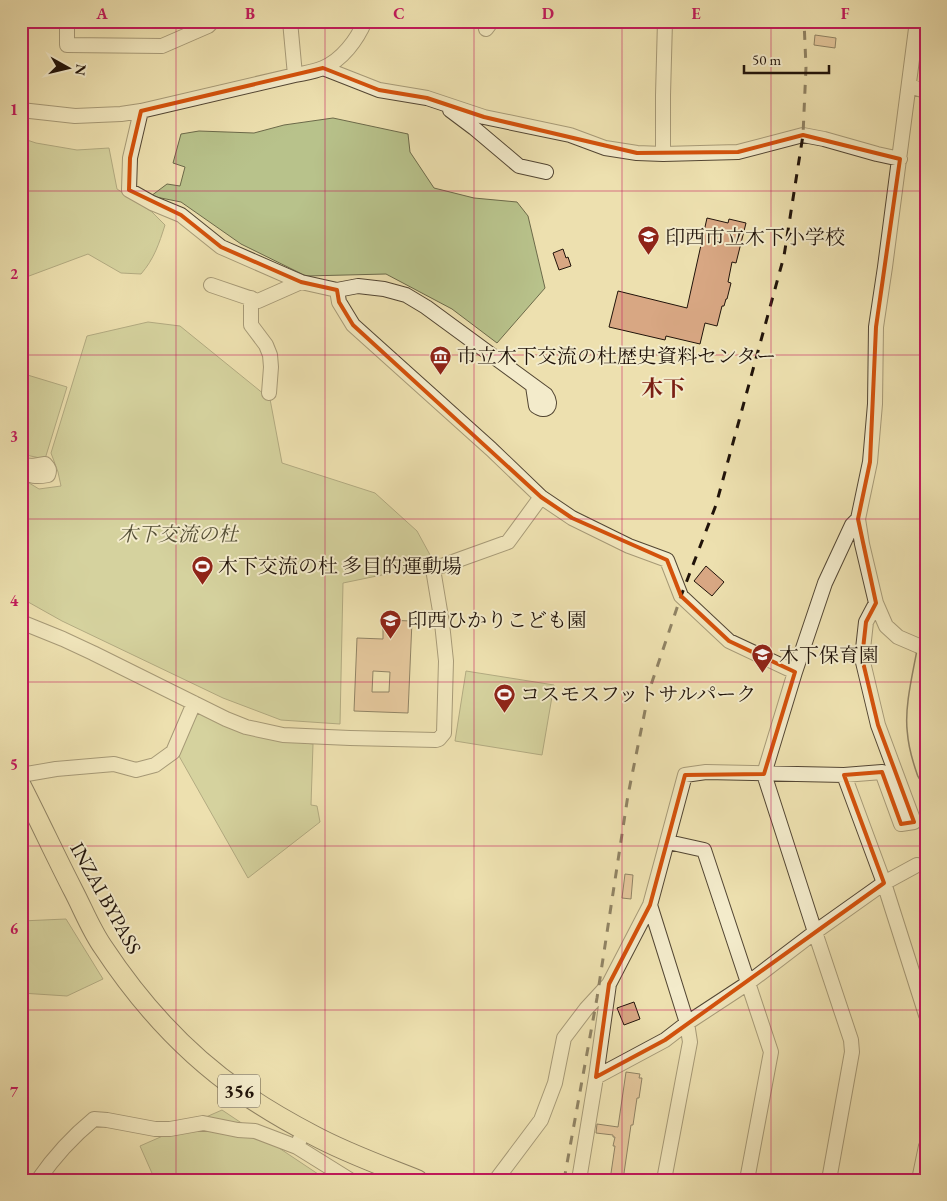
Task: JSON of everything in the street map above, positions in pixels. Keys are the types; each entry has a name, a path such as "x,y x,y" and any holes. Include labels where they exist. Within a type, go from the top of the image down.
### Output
{"highway":[{"name":"INZAI BYPASS","path":"21,785 102,946 141,999 168,1029 239,1091 260,1105 346,1151 418,1180"}],"main road":[{"path":"926,649 916,712 916,731 920,756 926,773"}],"street":[{"path":"67,21 67,45 162,46 208,26 213,21"},
{"path":"290,21 295,75"},
{"path":"21,110 75,116 141,112 323,68 335,61 354,42 365,21"},
{"path":"663,154 665,21"},
{"path":"917,21 876,328 875,404 870,462 858,519 876,603 886,626 898,636 926,649"},
{"path":"323,68 379,90 428,98 484,117 570,135 605,148 636,153 738,152 803,135 900,159"},
{"path":"909,86 926,91"},
{"path":"440,102 519,166 546,172"},
{"path":"141,112 130,158 129,190 152,203 181,215 220,247 301,282 337,290 358,286 384,289 406,295 426,306 533,386"},
{"path":"212,284 258,301 301,282"},
{"path":"337,290 339,302 353,325 491,449 541,497 572,518 629,546 667,560 681,596 728,642 795,672"},
{"path":"251,298 252,325 270,355 269,394"},
{"path":"21,465 34,466 45,464 49,471 48,475 37,477 21,469"},
{"path":"21,622 93,653 226,719 246,727 282,735 439,739 444,734 446,661 434,569 508,542 541,497"},
{"path":"829,1180 852,1052 851,1040 764,774 795,672 825,583 852,524 858,519"},
{"path":"496,1180 541,1120 555,1083 564,1038 586,1009 609,984 650,905 685,775 706,772 844,775 882,772 901,824 914,822 878,725 862,658 866,622 876,603"},
{"path":"21,774 114,764 136,770 155,765 173,752 194,703"},
{"path":"844,775 884,883 926,1015"},
{"path":"668,842 704,850 771,1052 747,1180"},
{"path":"596,1077 665,1040 686,1023 748,983 884,883 917,866"},
{"path":"650,905 690,1042 664,1180"},
{"path":"579,1180 609,984"},
{"path":"38,1180 51,1161 94,1119 156,1129 203,1123 238,1130 255,1131 297,1147 350,1180"},
{"path":"297,1147 303,1129"},
{"path":"919,1180 926,1146"}],"highlighted area":[{"path":"323,68 379,90 427,98 484,117 637,153 738,152 803,135 900,159 876,327 870,462 858,519 876,603 866,622 862,658 878,725 914,822 901,824 882,772 844,775 884,883 665,1040 596,1077 609,984 650,905 685,775 764,774 795,672 729,641 681,596 667,560 572,518 541,497 353,325 339,302 337,290 301,282 221,247 181,215 129,190 130,158 141,111"}],"green space":[{"path":"333,118 408,134 410,152 434,188 474,198 517,202 528,216 545,288 497,343 452,309 386,274 306,276 241,244 181,202 151,196 167,184 180,186 185,167 173,163 181,134 199,131 254,133 284,125"},
{"path":"21,138 36,143 77,150 109,148 117,189 152,212 165,225 156,251 141,274 121,273 88,254 21,279"},
{"name":"木下交流の杜","path":"148,322 180,326 270,399 282,463 375,493 417,531 435,564 343,583 340,724 281,720 223,698 62,621 21,598 21,478 39,489 61,486 51,453 87,336"},
{"path":"21,373 67,387 45,459 21,454"},
{"name":"コスモスフットサルパーク","path":"466,671 554,685 542,755 455,741"},
{"path":"199,711 280,740 313,744 311,805 317,806 320,822 248,878 179,756 177,748"},
{"path":"66,919 103,979 67,996 21,993 21,921"},
{"path":"222,1110 327,1180 155,1180 140,1146"}],"building":[{"path":"815,35 836,38 835,48 814,45"},
{"path":"707,218 728,223 729,219 746,223 736,263 732,262 728,282 731,283 717,326 705,323 700,344 666,336 665,340 609,327 618,291 687,308"},
{"path":"563,249 571,266 559,270 553,253"},
{"path":"706,566 724,582 712,596 694,581"},
{"path":"383,620 412,621 408,713 354,711 357,638 383,639","holes":["373,671 390,672 389,692 372,692"]},
{"path":"625,874 633,875 631,899 622,898"},
{"path":"634,1002 640,1019 624,1025 617,1008"},
{"path":"626,1072 640,1074 639,1078 642,1078 633,1125 631,1125 623,1180 610,1180 615,1137 613,1135 596,1133 597,1124 618,1127"}],"railway":[{"path":"564,1180 597,998 628,795 649,691 681,596 716,505 784,256 803,135 806,67 804,21"}],"place":[{"name":"印西市立木下小学校","path":"649,256"},
{"name":"市立木下交流の杜歴史資料センター","path":"441,375"},
{"name":"木下交流の杜 多目的運動場","path":"202,585"},
{"name":"印西ひかりこども園","path":"391,639"},
{"name":"木下保育園","path":"763,674"},
{"name":"コスモスフットサルパーク","path":"504,713"}],"district":[{"name":"木下","path":"663,388"}]}
